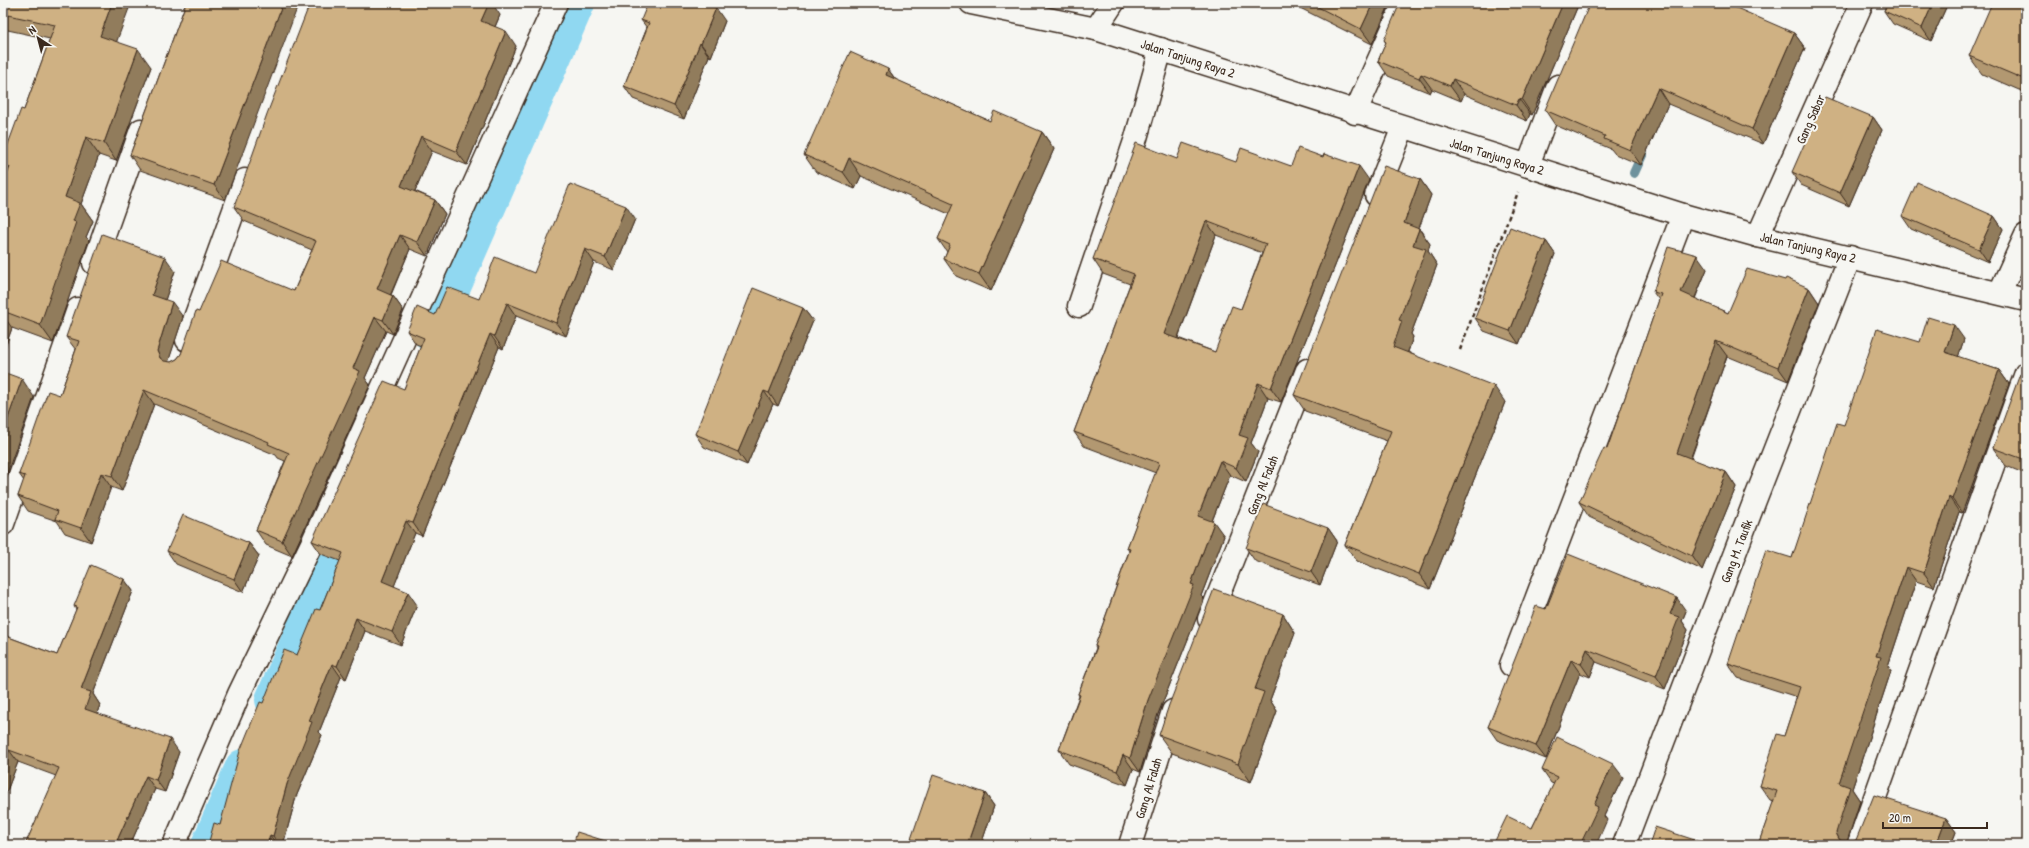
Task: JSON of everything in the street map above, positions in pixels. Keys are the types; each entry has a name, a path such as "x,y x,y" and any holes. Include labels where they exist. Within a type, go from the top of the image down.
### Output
{"street":[{"path":"174,845 239,694 312,541 556,3"},
{"name":"Jalan Tanjung Raya 2","path":"971,3 1096,29 1683,215 1758,236 2000,292 2026,300"},
{"path":"1096,29 1113,3"},
{"path":"1355,112 1404,3"},
{"name":"Gang Sabar","path":"1758,236 1862,3"},
{"path":"1078,306 1136,138 1161,50"},
{"path":"1528,165 1567,64"},
{"path":"3,524 85,287 148,112"},
{"path":"1368,216 1403,127"},
{"path":"181,356 252,161"},
{"path":"1511,665 1683,215"},
{"path":"2000,292 2026,235"},
{"name":"Gang M. Taufik","path":"1624,845 1755,500 1850,257"},
{"name":"Gang Al Falah","path":"1202,638 1316,349"},
{"path":"1858,845 2026,373"},
{"name":"Gang Al Falah","path":"1130,845 1170,719 1181,690"}],"path":[{"path":"1460,350 1528,165"}],"building":[{"path":"3,3 112,3 100,36 138,49 104,143 86,137 65,197 80,203 73,221 76,222 40,325 3,311 3,185 10,167 3,165 3,158 21,109 24,110 55,25 3,14"},
{"path":"186,3 283,3 214,185 130,155"},
{"path":"310,3 450,3 457,6 459,3 489,3 481,21 506,31 456,151 421,136 401,186 435,200 417,242 400,235 377,289 393,296 383,320 375,317 353,368 360,371 282,541 256,530 289,453 268,444 269,442 144,390 112,476 101,473 81,528 55,519 58,511 18,496 25,476 19,474 48,391 60,395 79,341 66,337 102,234 165,257 152,295 172,302 157,351 160,358 164,361 171,362 177,359 181,354 196,311 199,312 221,261 294,291 316,241 234,207 267,114"},
{"path":"648,3 704,3 716,8 674,106 624,86 649,23 641,20"},
{"path":"1310,3 1373,3 1361,29"},
{"path":"1400,3 1563,3 1522,100 1519,99 1516,105 1453,79 1450,86 1421,74 1419,78 1378,61 1386,42 1384,40"},
{"path":"1590,3 1725,3 1794,33 1752,129 1658,88 1630,150 1604,139 1605,136 1545,110"},
{"path":"1887,3 1933,3 1922,28 1884,11"},
{"path":"1992,3 2026,3 2026,80 1969,56"},
{"path":"850,52 888,69 886,75 990,121 994,111 1042,132 979,274 944,259 950,245 938,239 953,204 849,158 843,172 804,155"},
{"path":"1825,97 1873,117 1840,193 1792,172"},
{"path":"1136,143 1177,159 1183,143 1236,162 1241,148 1291,166 1298,148 1323,157 1324,154 1359,166 1271,388 1258,383 1239,435 1248,438 1236,468 1220,461 1198,516 1214,522 1191,584 1194,585 1148,700 1130,758 1123,755 1117,771 1059,750 1080,695 1078,694 1097,647 1095,646 1130,549 1127,548 1159,463 1074,432 1134,274 1093,259","holes":["1206,221 1266,244 1241,309 1232,306 1215,352 1164,334"]},
{"path":"1384,166 1420,179 1404,223 1419,229 1413,245 1426,249 1399,320 1402,321 1393,347 1494,386 1419,574 1345,545 1391,431 1294,395"},
{"path":"1917,182 1994,216 1979,249 1902,216"},
{"path":"570,184 626,206 605,257 585,249 556,323 507,303 494,336 490,334 413,523 406,521 382,581 408,592 392,632 356,618 337,666 332,664 309,721 312,722 287,784 273,836 270,835 267,845 208,845 214,823 220,825 240,751 260,702 263,703 284,650 297,655 316,609 320,610 343,553 312,541 384,381 404,389 424,338 407,331 417,307 435,315 447,287 479,299 495,257 534,273"},
{"path":"1510,227 1546,241 1510,331 1475,318"},
{"path":"1668,247 1697,255 1681,292 1728,313 1747,269 1785,280 1786,278 1809,288 1778,367 1716,341 1677,453 1726,472 1692,556 1579,502 1604,448 1607,449 1661,294 1653,292"},
{"path":"753,288 803,308 769,393 764,391 738,452 695,434"},
{"path":"1928,317 1954,325 1945,352 1999,370 1952,499 1949,497 1924,573 1906,567 1876,656 1881,657 1839,783 1850,787 1836,833 1839,839 1844,843 1851,843 1856,840 1874,795 1946,818 1936,845 1758,845 1777,791 1760,786 1777,734 1784,736 1800,687 1728,664 1766,550 1792,558 1837,423 1844,425 1877,329 1920,342"},
{"path":"3,372 22,379 3,432"},
{"path":"2020,374 2026,376 2026,460 1993,448"},
{"path":"1263,504 1328,528 1311,572 1246,548"},
{"path":"183,515 249,543 234,579 167,551"},
{"path":"1568,554 1677,598 1670,614 1679,617 1656,676 1587,649 1581,664 1571,660 1536,746 1488,727 1536,606 1546,609"},
{"path":"91,565 124,579 81,689 91,692 85,709 170,739 156,780 146,776 115,845 25,845 59,768 9,750 3,765 3,635 57,655 77,607 74,606"},
{"path":"1214,589 1283,614 1255,689 1264,692 1238,764 1159,735 1169,705"},
{"path":"1557,737 1613,764 1594,805 1598,807 1580,845 1493,845 1507,816 1532,828 1557,777 1542,770"},
{"path":"933,775 985,793 967,845 928,845 911,839"},
{"path":"1655,827 1710,845 1649,845"},
{"path":"577,832 618,845 573,845"}],"waterway":[{"path":"432,335 577,3"},
{"path":"1634,173 1643,153"},
{"path":"273,700 354,514"},
{"path":"209,845 243,767"}]}
